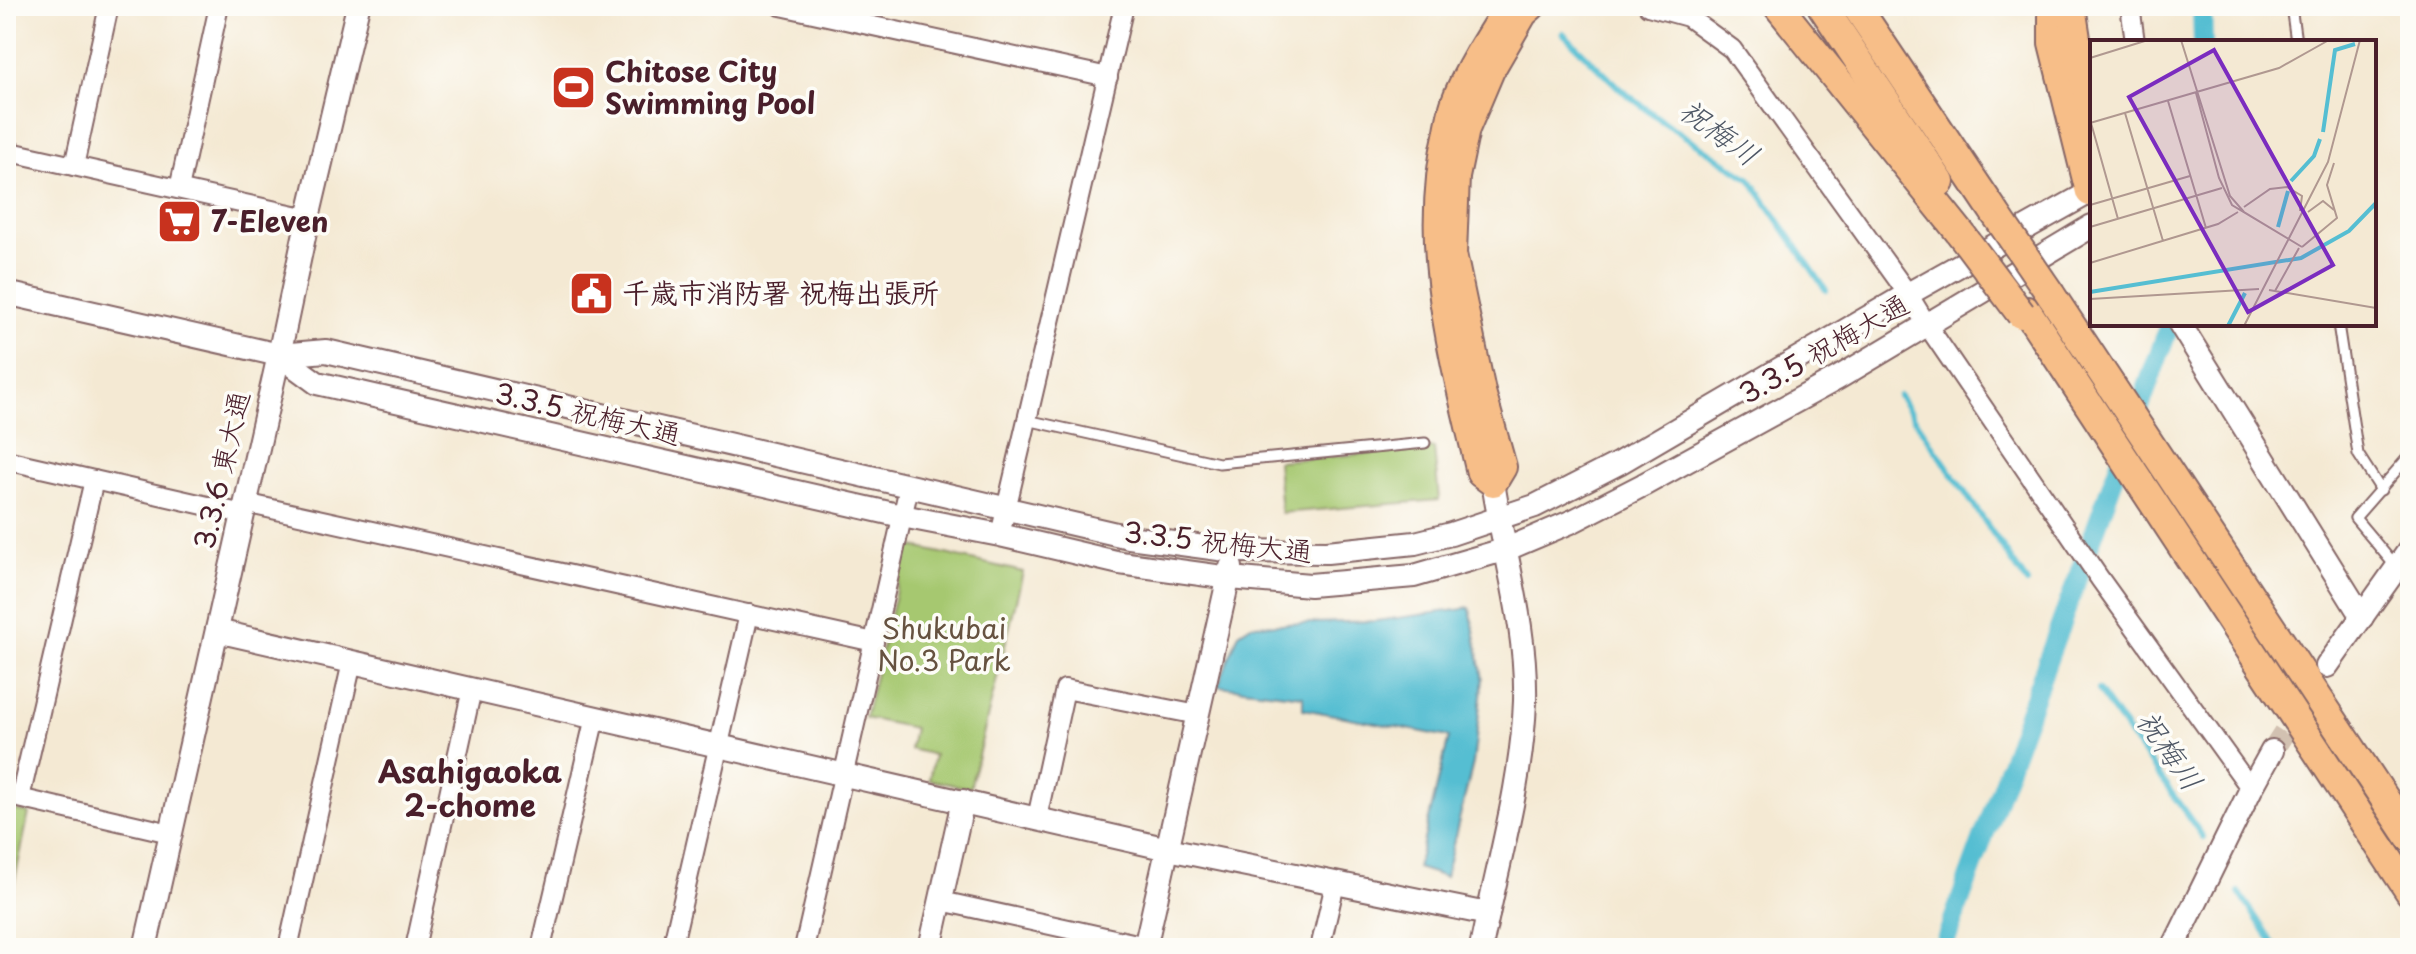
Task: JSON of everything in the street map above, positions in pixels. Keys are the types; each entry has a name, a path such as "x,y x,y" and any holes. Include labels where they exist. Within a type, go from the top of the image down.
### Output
{"highway":[{"path":"1509,6 1457,98 1443,154 1438,197 1437,251 1450,340 1481,473 1493,482 1502,467 1481,392 1452,254 1455,177 1465,129 1490,70 1523,13 1531,6"},
{"path":"1778,6 1976,225 2051,295 2410,837"},
{"path":"1822,6 1976,225"},
{"path":"1856,6 2024,312 2410,892"},
{"path":"2053,6 2053,43 2090,188"},
{"path":"2071,6 2090,102"}],"street":[{"path":"74,166 109,6"},
{"path":"179,189 219,6"},
{"name":"3.3.6 東大通","path":"145,948 358,6"},
{"path":"781,6 1108,77"},
{"path":"1000,535 1124,6"},
{"path":"1648,6 1688,17 1732,49 1908,294 2100,579 2251,789"},
{"path":"2130,6 2135,40"},
{"path":"6,151 308,218"},
{"name":"3.3.5 祝梅大通","path":"6,293 279,355 326,351 1129,537 1234,551 1327,552 1415,543 1535,506 1619,463 1908,294 2090,193"},
{"name":"3.3.5 祝梅大通","path":"279,355 317,383 902,516 1120,563 1310,585 1414,576 1507,549 1573,521 1838,378 2090,227"},
{"path":"2183,328 2362,617"},
{"path":"6,460 874,642"},
{"path":"94,480 13,796 170,833"},
{"path":"1481,948 1516,793 1525,699 1512,573 1493,482"},
{"path":"804,948 909,487"},
{"path":"941,901 1146,947 1234,551"},
{"path":"2327,666 2403,558"},
{"path":"672,948 749,614"},
{"path":"217,631 1168,849 1488,914"},
{"path":"288,948 352,662"},
{"path":"415,948 472,689"},
{"path":"1037,818 1065,689 1198,715"},
{"path":"541,948 595,717"},
{"path":"2173,948 2272,751"},
{"path":"930,948 963,801"},
{"path":"1320,948 1335,884"}],"lane":[{"path":"2291,6 2296,40"},
{"path":"2338,326 2358,454 2381,490"},
{"path":"1027,420 1219,463 1425,443"},
{"path":"2403,558 2355,518 2410,455"}],"green space":[{"path":"1434,448 1439,500 1281,513 1277,461"},
{"name":"Shukubai No.3 Park","path":"907,545 1023,572 970,788 929,780 934,755 910,749 914,728 865,718"},
{"path":"6,808 29,813 6,922"}],"water":[{"path":"1470,608 1483,679 1473,763 1445,877 1417,868 1449,737 1303,709 1303,696 1218,686 1239,633 1251,625 1376,621"}],"waterway":[{"path":"2202,6 2203,40"},
{"name":"祝梅川","path":"1563,33 1620,89 1750,179 1826,290"},
{"path":"1943,948 2169,326"},
{"name":"祝梅川","path":"1899,396 2027,583"},
{"name":"祝梅川","path":"2098,690 2203,837"},
{"name":"祝梅川","path":"2239,892 2276,948"}],"tunnel":[{"path":"2272,751 2320,677"}],"place":[{"name":"Chitose City Swimming Pool","path":"574,88"},
{"name":"7-Eleven","path":"180,222"},
{"name":"千歳市消防署 祝梅出張所","path":"591,293"}],"district":[{"name":"Asahigaoka 2-chome","path":"470,790"}]}
